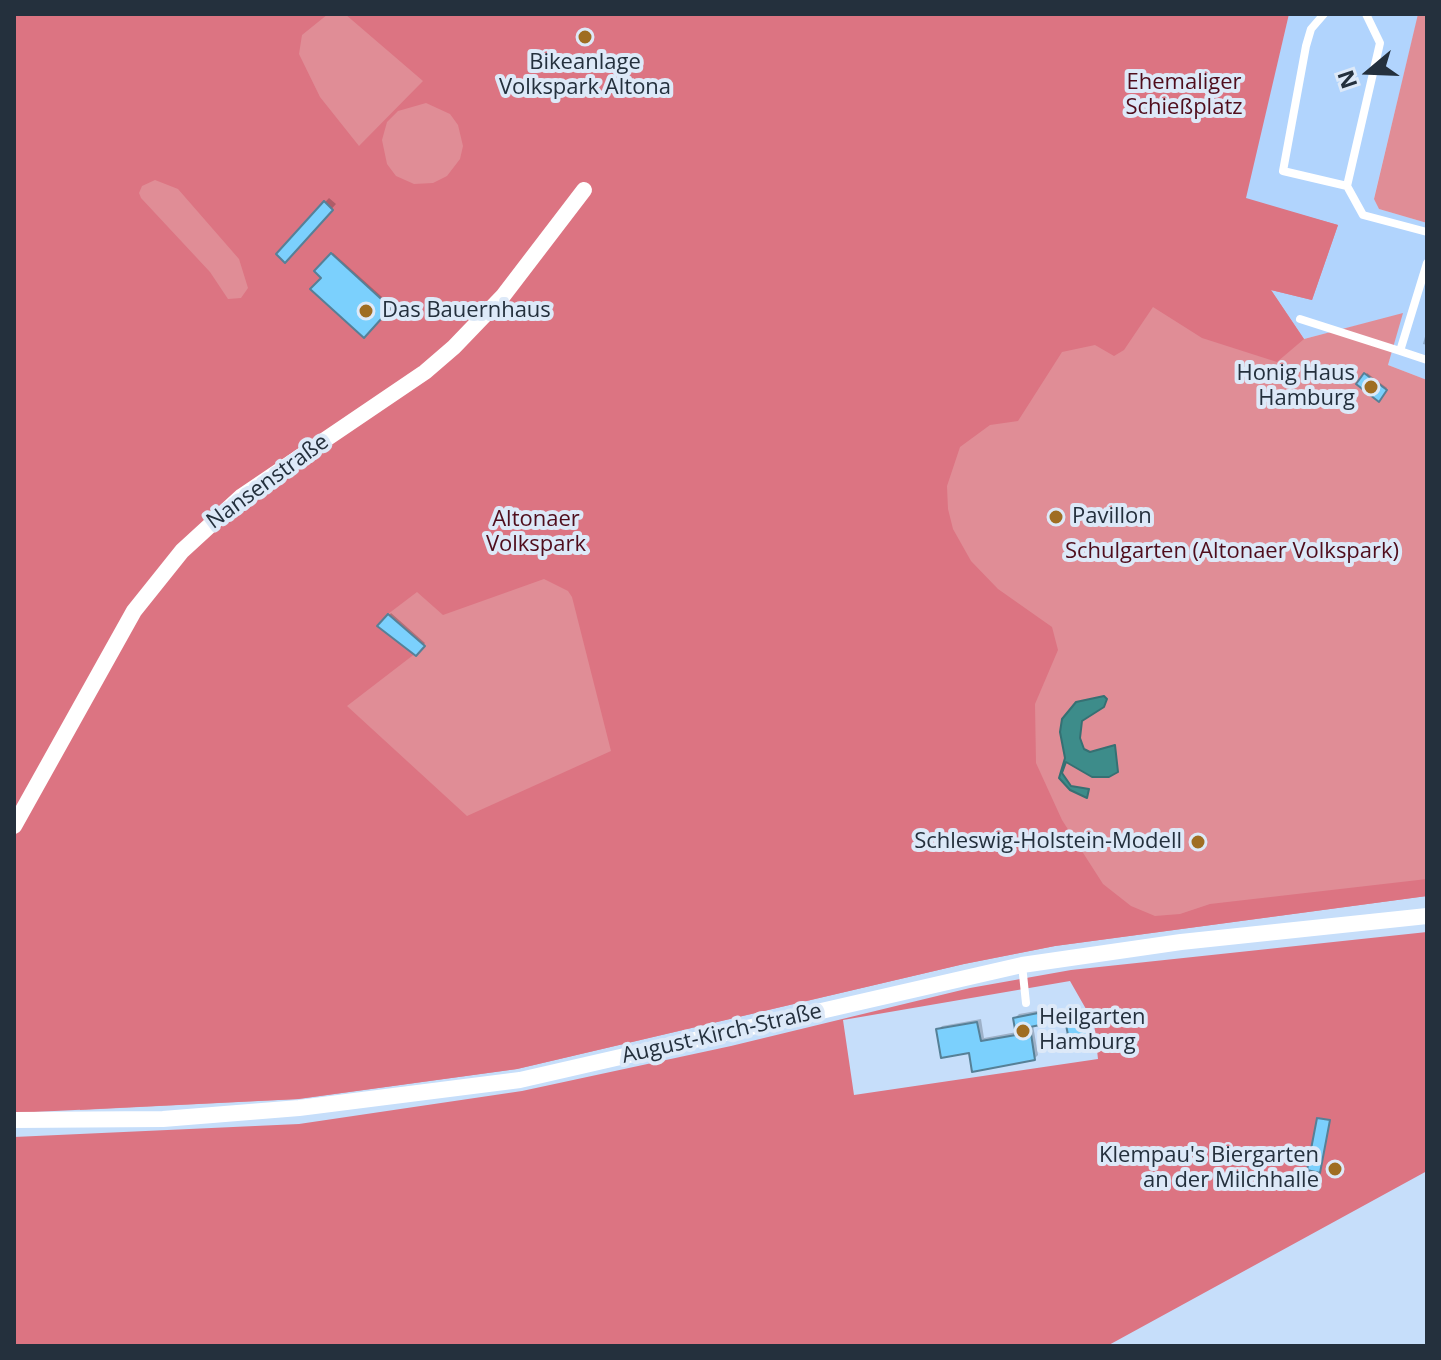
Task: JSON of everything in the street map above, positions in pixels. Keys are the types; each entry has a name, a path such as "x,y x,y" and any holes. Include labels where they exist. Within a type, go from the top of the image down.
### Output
{"street":[{"name":"Nansenstraße","path":"14,826 134,611 182,551 242,496 425,372 454,347 503,296 584,190"},
{"name":"August-Kirch-Straße","path":"14,1120 163,1119 299,1108 520,1080 1022,965 1181,942 1427,916"}],"lane":[{"path":"1324,14 1311,29 1306,46 1283,171 1347,186"},
{"path":"1366,14 1380,43 1347,186 1363,215 1427,232"},
{"path":"1400,351 1427,263"},
{"path":"1300,319 1427,360"},
{"path":"1022,965 1026,1003"}],"shaded area":[{"path":"1289,14 1418,16 1374,198 1379,209 1427,223 1427,380 1388,365 1402,314 1304,339 1270,289 1245,198"},
{"path":"1104,696 1107,699 1104,707 1082,721 1080,738 1084,749 1090,752 1115,745 1118,772 1109,777 1092,777 1066,762 1062,773 1071,786 1089,789 1087,798 1070,790 1059,778 1065,758 1060,732 1062,719 1076,702"}],"green space":[{"name":"Altonaer Volkspark","path":"14,14 953,14 920,109 1338,225 1312,300 1271,290 1304,339 1403,313 1388,365 1427,380 1427,896 1055,946 964,964 517,1069 298,1099 80,1110"},
{"name":"Altonaer Volkspark","path":"14,14 328,14 302,35 299,54 320,97 359,146 423,81 345,14 1289,14 1246,198 1338,225 1312,300 1271,290 1304,339 1277,362 1202,338 1153,307 1124,350 1114,356 1095,345 1062,352 1018,421 990,425 960,447 947,486 948,509 953,529 971,561 998,589 1052,627 1058,650 1035,704 1036,763 1062,820 1103,884 1131,906 1155,916 1180,914 1210,904 1427,879 1427,896 1055,946 964,964 517,1069 298,1099 14,1113","holes":["426,103 450,114 458,125 463,146 460,159 447,176 433,183 414,184 396,176 387,164 382,140 387,122 398,111","155,180 178,189 239,259 248,288 241,298 228,299 210,272 141,198 139,193 142,186","544,579 568,591 611,751 467,816 347,706 425,646 388,614 417,592 443,615"]},
{"path":"1418,14 1427,14 1427,223 1379,209 1374,199"},
{"path":"1427,932 1427,1171 1107,1346 14,1346 14,1137 299,1124 522,1091 731,1046 970,988 1071,970","holes":["1070,981 1094,1023 1098,1059 854,1095 843,1020"]}],"building":[{"path":"324,201 333,210 285,263 276,254"},
{"path":"331,253 391,308 364,338 310,289 321,278 314,271"},
{"name":"Honig Haus Hamburg","path":"1364,373 1387,390 1379,402 1356,384"},
{"path":"388,614 425,646 416,656 377,626"},
{"path":"1038,1013 1040,1025 1030,1027 1035,1060 972,1072 969,1053 941,1058 936,1029 977,1022 981,1041 1016,1035 1013,1018"},
{"path":"1088,1016 1094,1045 1071,1050 1065,1020"},
{"path":"1317,1118 1330,1120 1320,1173 1307,1170"}],"place":[{"name":"Bikeanlage Volkspark Altona","path":"585,37"},
{"name":"Das Bauernhaus","path":"366,311"},
{"name":"Honig Haus Hamburg","path":"1371,387"},
{"name":"Pavillon","path":"1056,517"},
{"name":"Schleswig-Holstein-Modell","path":"1198,842"},
{"name":"Heilgarten Hamburg","path":"1023,1031"},
{"name":"Klempau's Biergarten an der Milchhalle","path":"1335,1169"}],"park label":[{"name":"Ehemaliger Schießplatz","path":"1184,96"},
{"name":"Schulgarten (Altonaer Volkspark)","path":"1232,552"}]}
